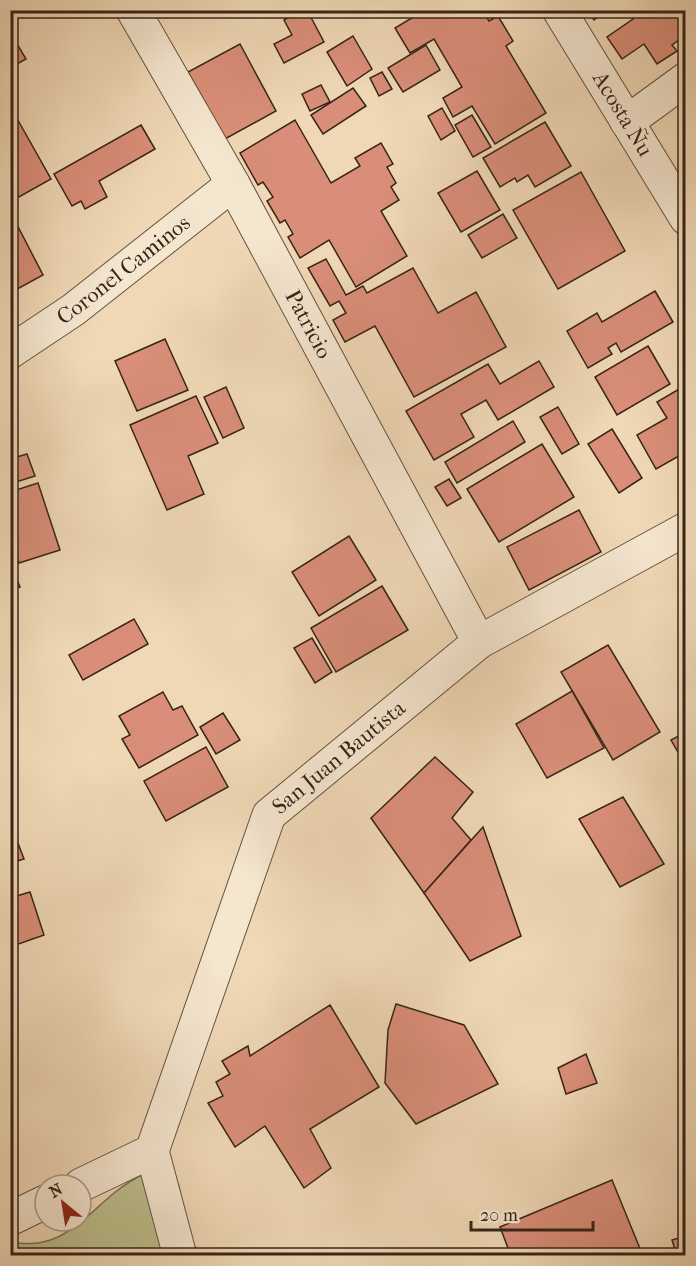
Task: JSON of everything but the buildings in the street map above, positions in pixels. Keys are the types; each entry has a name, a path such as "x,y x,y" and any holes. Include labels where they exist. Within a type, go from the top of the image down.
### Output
{"street":[{"name":"Acosta Ñu","path":"559,10 686,218"},
{"name":"Patricio","path":"143,14 479,642"},
{"path":"627,122 686,79"},
{"name":"Coronel Caminos","path":"10,352 73,310 233,184"},
{"name":"San Juan Bautista","path":"152,1151 269,815 479,642 686,529"},
{"path":"93,1179 152,1151 180,1256"},
{"path":"10,1219 33,1208"}],"green space":[{"path":"150,1171 173,1177 179,1186 186,1235 201,1255 11,1256 11,1243 39,1243 66,1233 93,1233 93,1212 131,1181"}]}
